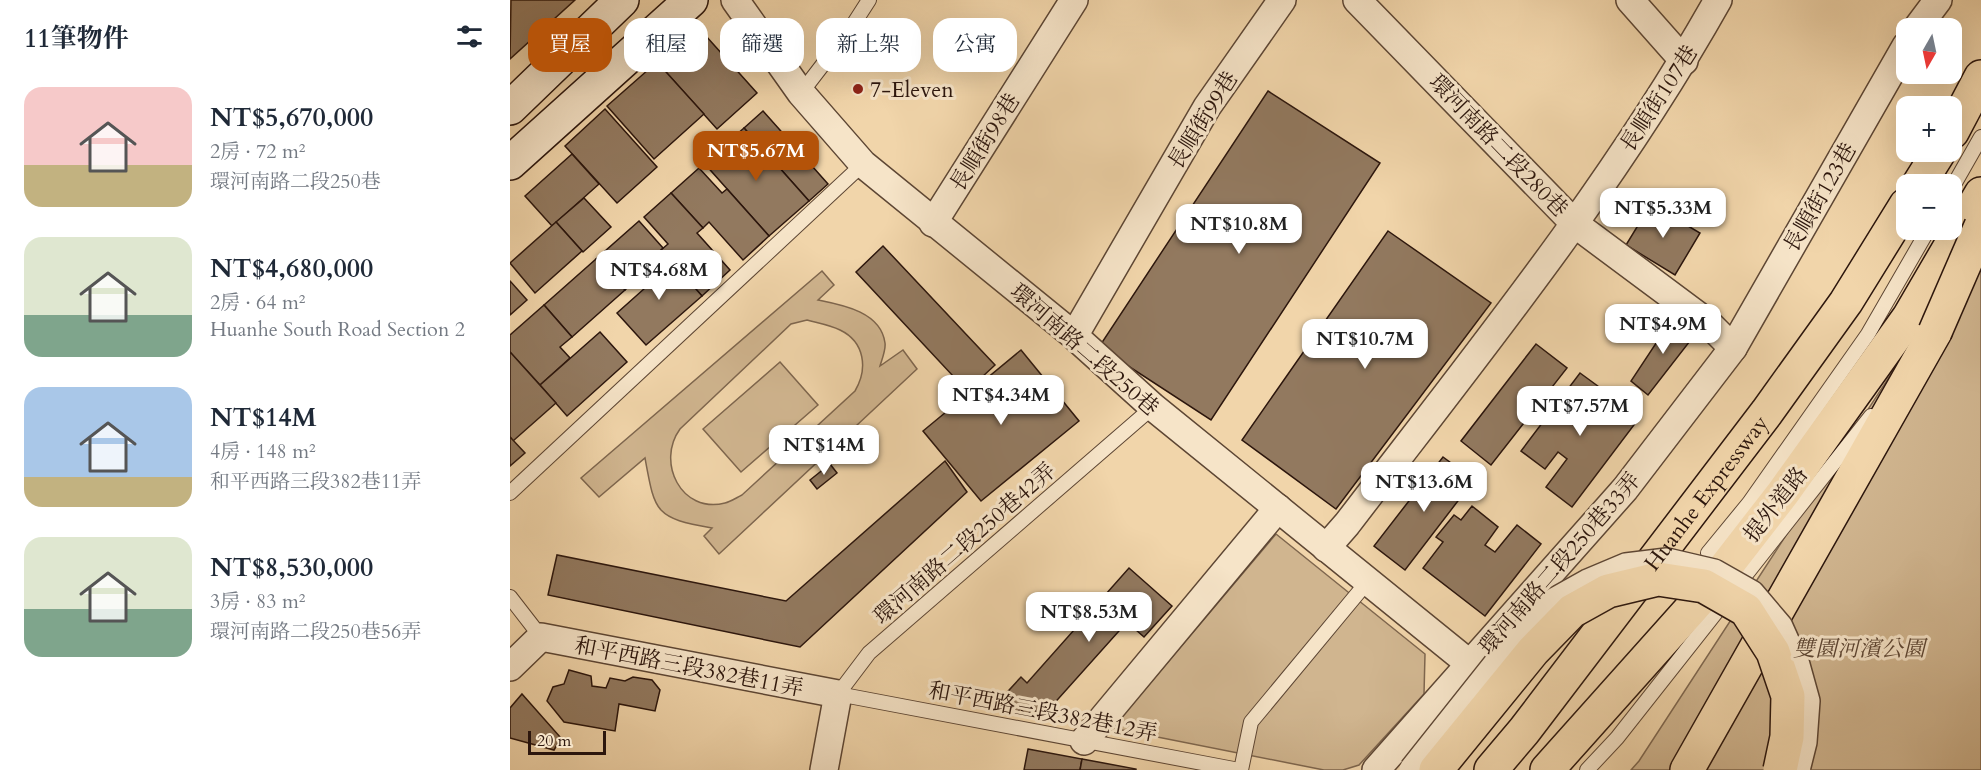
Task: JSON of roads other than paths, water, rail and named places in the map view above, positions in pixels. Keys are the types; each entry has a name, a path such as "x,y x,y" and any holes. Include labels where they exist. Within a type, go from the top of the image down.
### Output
{"highway":[{"path":"1962,113 1981,77"},
{"path":"1547,770 1707,591 1783,493 1909,317 1981,194"},
{"name":"Huanhe Expressway","path":"1491,770 1524,731 1767,412 1846,302 1896,221"},
{"path":"1687,770 1935,332 1981,226"},
{"path":"1436,770 1533,651 1572,611 1608,591 1658,579 1704,586 1746,610 1752,619 1773,652 1788,696 1787,737 1780,770"}],"street":[{"path":"510,108 622,0"},
{"path":"510,163 691,0"},
{"name":"環河南路二段250巷","path":"735,0 801,93 863,164 1074,336 1153,407 1470,664"},
{"name":"長順街98巷","path":"933,223 1074,0"},
{"name":"長順街99巷","path":"1074,336 1207,107 1282,0"},
{"name":"環河南路二段280巷","path":"1358,0 1575,224 1708,323 1733,348"},
{"path":"1630,0 1684,61"},
{"name":"長順街107巷","path":"1326,548 1347,525 1575,224 1684,61 1718,0"},
{"path":"1924,18 1938,0"},
{"name":"長順街123巷","path":"1733,348 1896,63"},
{"name":"環河南路二段250巷33弄","path":"1376,770 1625,489 1733,348"},
{"path":"1084,741 1278,508"},
{"path":"1413,770 1518,638 1554,602 1588,583 1626,567 1667,562 1714,573 1751,594 1779,627 1796,664 1806,701 1803,742 1796,770"},
{"path":"510,667 541,637"},
{"name":"和平西路三段382巷11弄","path":"541,637 838,694"},
{"path":"824,770 838,694"}],"lane":[{"path":"801,93 851,28 869,0"},
{"path":"1960,174 1981,137"},
{"path":"510,493 863,164"},
{"path":"1708,554 1749,503 1868,334 1922,240"},
{"name":"提外道路","path":"1587,770 1617,738 1865,424 1981,252"},
{"name":"環河南路二段250巷42弄","path":"838,694 869,653 1153,407"},
{"path":"1240,770 1251,722 1368,581"},
{"path":"510,597 541,637"},
{"name":"和平西路三段382巷12弄","path":"838,694 1240,770"}],"place":[{"name":"7-Eleven","path":"858,89"}],"park label":[{"name":"雙園河濱公園","path":"1859,648"}]}
